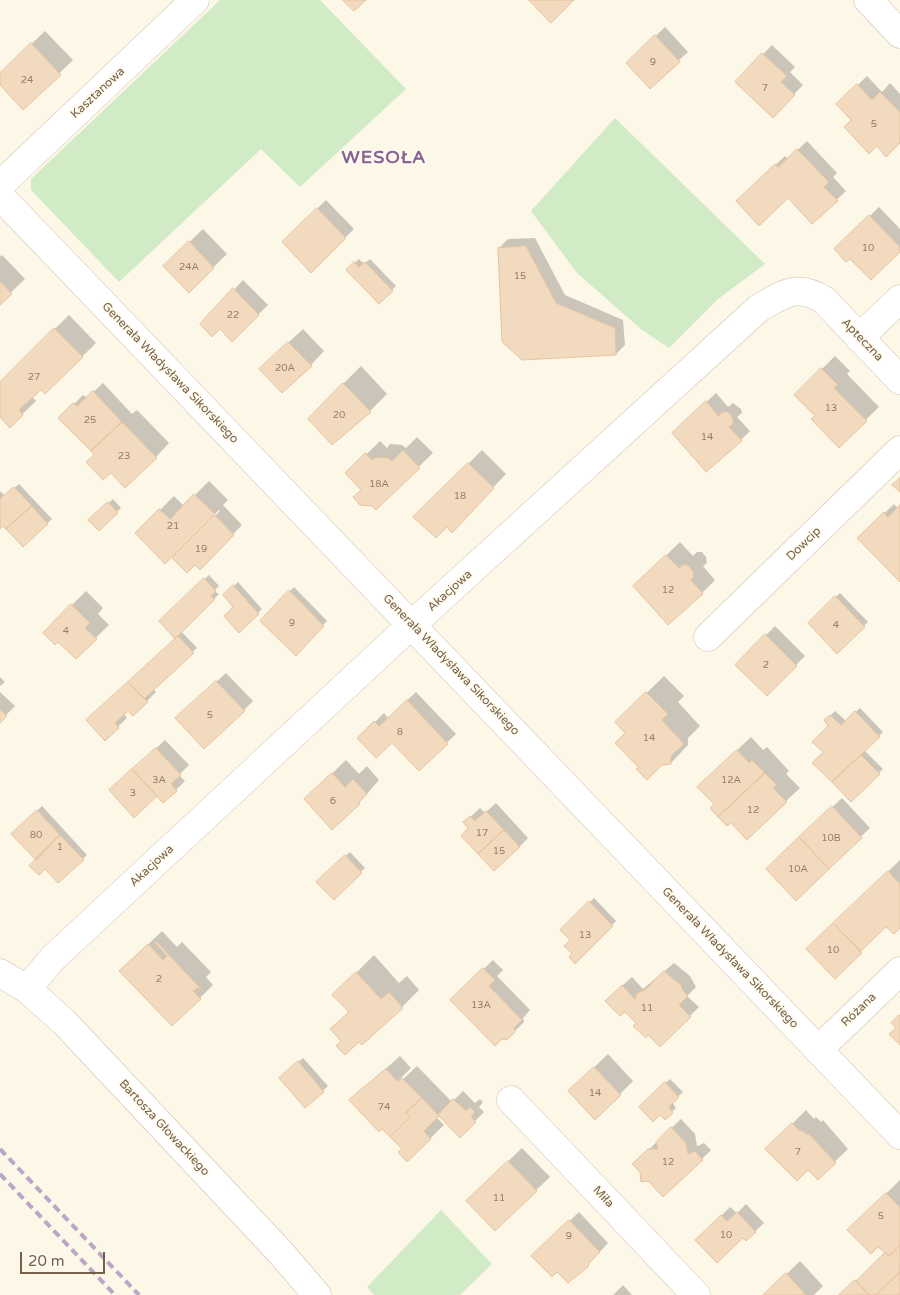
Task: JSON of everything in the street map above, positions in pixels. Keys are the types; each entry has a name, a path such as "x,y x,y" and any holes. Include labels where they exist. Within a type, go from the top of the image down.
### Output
{"street":[{"name":"Kasztanowa","path":"0,185 196,0"},
{"path":"868,0 900,34"},
{"name":"Generała Władysława Sikorskiego","path":"0,196 900,1135"},
{"name":"Akacjowa","path":"27,989 53,958 759,308 785,293 796,290 811,292 824,300"},
{"path":"859,338 900,299"},
{"name":"Apteczna","path":"824,300 900,380"},
{"name":"Dowcip","path":"708,637 900,450"},
{"name":"Różana","path":"818,1050 900,971"},
{"name":"Bartosza Głowackiego","path":"0,973 27,989 64,1022 281,1253 317,1295"},
{"name":"Miła","path":"511,1100 696,1295"}],"green space":[{"path":"220,0 320,0 406,89 300,187 261,149 119,282 31,190 31,179"},
{"path":"615,118 765,264 718,299 669,348 642,330 577,273 531,211"},
{"path":"441,1210 492,1264 460,1295 374,1295 367,1287"}],"building":[{"path":"343,0 366,0 354,11"},
{"path":"529,0 574,0 551,23"},
{"path":"655,35 680,62 650,89 626,63"},
{"path":"31,43 61,75 23,110 0,85 0,73"},
{"path":"762,53 787,76 781,82 795,95 773,118 735,82"},
{"path":"857,84 872,100 880,92 900,112 900,143 886,157 877,146 869,154 844,127 851,120 836,104"},
{"path":"797,149 829,182 824,187 838,201 812,224 788,198 759,226 736,201 775,164 778,167"},
{"path":"317,208 346,238 311,273 282,242"},
{"path":"869,215 900,247 900,252 871,280 850,259 846,262 834,249"},
{"path":"189,241 214,268 189,293 163,266"},
{"path":"526,246 556,303 615,328 616,355 522,360 502,342 498,248"},
{"path":"354,262 359,267 365,262 393,291 379,304 346,270"},
{"path":"0,281 12,294 0,305"},
{"path":"233,288 259,315 232,342 220,329 212,337 200,324"},
{"path":"54,328 83,357 45,394 41,390 19,410 23,415 10,428 0,417 0,382"},
{"path":"288,342 312,366 282,393 259,369"},
{"path":"821,368 838,385 834,388 867,421 839,448 811,419 815,416 794,395"},
{"path":"343,383 371,412 332,445 308,419"},
{"path":"93,391 122,422 91,451 58,418 73,403 77,406"},
{"path":"706,401 718,416 723,412 728,412 733,418 733,424 729,427 742,441 706,472 672,433"},
{"path":"122,422 157,458 125,488 111,473 103,480 86,462 94,455 91,451"},
{"path":"403,450 420,468 376,510 372,506 360,505 353,497 361,490 345,473 365,453 372,460 376,457 388,458 392,461"},
{"path":"468,463 494,488 452,533 447,527 436,538 413,517"},
{"path":"900,478 900,492 892,485"},
{"path":"14,487 32,506 6,529 3,526 0,529 0,499"},
{"path":"194,494 215,514 165,564 135,533 159,509 170,519"},
{"path":"108,502 118,513 99,531 88,520"},
{"path":"900,505 900,582 857,538 884,512 888,517"},
{"path":"32,506 48,524 23,547 6,529"},
{"path":"215,515 234,535 200,570 195,565 187,573 172,558"},
{"path":"666,555 679,568 683,565 688,565 693,571 694,577 691,580 703,594 668,625 633,586"},
{"path":"204,578 216,591 211,596 215,599 175,639 159,621"},
{"path":"233,585 259,614 239,633 224,616 233,607 223,595"},
{"path":"289,590 324,626 296,656 260,621"},
{"path":"835,596 865,627 837,654 808,623"},
{"path":"71,604 90,623 85,628 97,639 76,659 58,642 55,645 43,633"},
{"path":"765,634 797,666 767,696 735,665"},
{"path":"178,636 194,653 144,699 128,682"},
{"path":"216,681 245,711 204,749 175,718"},
{"path":"128,682 148,702 133,716 128,711 115,723 119,728 105,741 86,720"},
{"path":"646,692 668,714 662,720 684,744 671,756 671,764 662,765 647,780 636,769 639,768 615,743 625,733 615,722"},
{"path":"407,700 448,744 419,771 392,743 376,758 357,738 374,721 379,726"},
{"path":"0,709 7,716 0,723"},
{"path":"855,711 880,737 832,782 812,763 823,752 812,742 828,726 824,720 830,715 841,725"},
{"path":"156,748 181,775 171,784 177,791 163,803 132,769"},
{"path":"737,750 749,763 752,760 765,773 718,817 710,808 714,804 697,787"},
{"path":"861,755 880,774 851,802 832,782"},
{"path":"132,769 157,796 134,818 109,790"},
{"path":"332,773 345,787 353,779 367,794 359,802 360,804 332,830 304,799"},
{"path":"765,773 777,785 773,788 787,802 747,840 731,823 727,826 718,817"},
{"path":"832,806 862,838 829,869 799,837"},
{"path":"37,810 60,835 36,860 11,834"},
{"path":"486,811 504,830 478,854 461,836 468,828 463,822 470,816 475,821"},
{"path":"504,830 520,847 494,871 478,854"},
{"path":"60,835 84,860 58,883 45,869 39,875 29,866"},
{"path":"799,837 829,869 796,901 766,869"},
{"path":"345,855 362,873 334,900 316,882"},
{"path":"888,871 900,884 900,928 894,934 886,927 861,951 833,923"},
{"path":"589,901 613,926 575,964 569,957 572,953 564,946 570,940 560,930"},
{"path":"833,923 862,953 835,979 806,949"},
{"path":"156,941 203,991 198,988 193,991 201,999 172,1026 119,971 148,944 163,960 167,956 155,943"},
{"path":"483,968 495,980 489,986 522,1020 514,1028 515,1032 507,1040 502,1039 495,1046 450,1000"},
{"path":"664,971 681,985 688,996 679,1005 691,1017 660,1047 648,1035 646,1038 633,1026 636,1023 625,1012 620,1016 605,1001 622,985 635,999 637,993 645,990"},
{"path":"356,972 381,999 389,992 403,1008 362,1045 359,1042 345,1055 336,1046 341,1041 330,1029 349,1012 332,995"},
{"path":"899,1015 900,1045 889,1034 896,1028 891,1023"},
{"path":"298,1061 324,1092 305,1108 279,1078"},
{"path":"594,1067 621,1095 595,1120 568,1091"},
{"path":"386,1069 398,1082 402,1078 422,1098 406,1113 410,1117 390,1137 382,1129 379,1132 349,1100"},
{"path":"665,1082 679,1097 669,1107 673,1113 665,1120 660,1115 653,1122 639,1107"},
{"path":"422,1098 439,1116 424,1131 431,1139 407,1162 398,1152 402,1149 390,1137 410,1117 406,1113"},
{"path":"453,1099 466,1111 470,1107 475,1112 471,1117 476,1122 460,1138 438,1115"},
{"path":"792,1123 800,1131 802,1130 807,1135 808,1133 836,1163 818,1180 808,1170 797,1181 765,1149"},
{"path":"671,1127 686,1143 688,1154 695,1151 703,1160 663,1197 648,1181 641,1182 640,1172 632,1164 648,1149 658,1149 656,1142"},
{"path":"508,1161 537,1191 495,1231 466,1201"},
{"path":"886,1193 900,1207 900,1245 889,1256 878,1247 871,1254 847,1230"},
{"path":"737,1212 756,1232 746,1241 743,1238 717,1263 695,1240 721,1215 727,1221"},
{"path":"569,1220 600,1252 589,1263 588,1267 568,1283 557,1272 552,1277 531,1256"},
{"path":"900,1245 900,1272 876,1295 869,1295 856,1281 885,1252 889,1256"},
{"path":"900,1272 900,1295 876,1295"},
{"path":"786,1273 806,1295 763,1295"},
{"path":"855,1280 869,1295 839,1295"}],"railway":[{"path":"0,1149 139,1295"},
{"path":"0,1174 115,1295"}],"district":[{"name":"WESOŁA","path":"384,158"}]}
